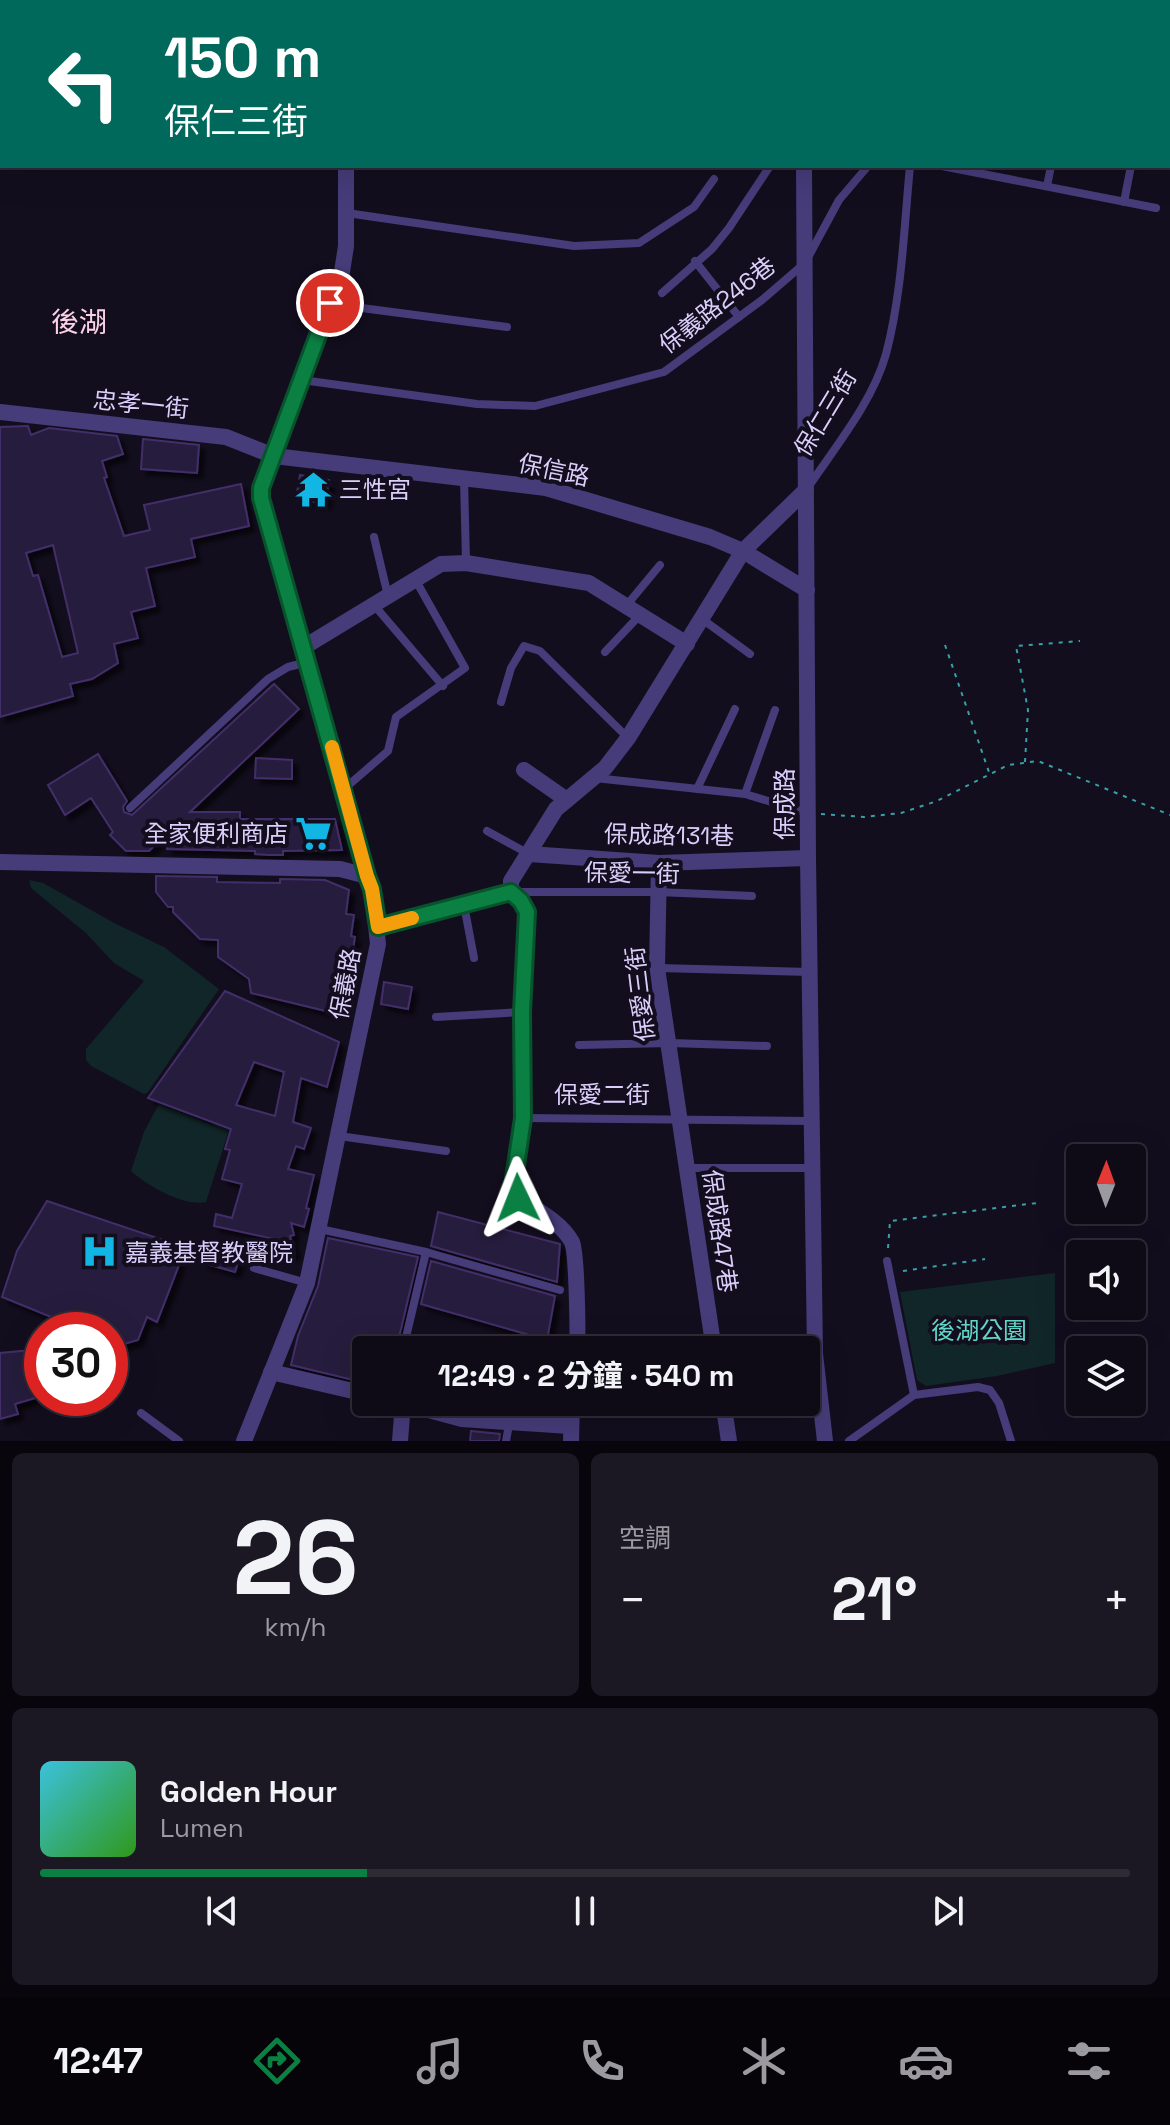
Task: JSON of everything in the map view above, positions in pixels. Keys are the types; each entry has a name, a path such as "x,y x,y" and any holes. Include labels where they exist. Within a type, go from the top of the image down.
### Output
{"street":[{"name":"保義路","path":"244,1441 307,1283 376,960 378,927 372,889 261,498 261,488 342,272 346,246 346,168"},
{"name":"保成路","path":"804,168 812,1121 810,1336"},
{"name":"忠孝一街","path":"0,412 226,437 274,456"},
{"name":"保信路","path":"274,456 546,488 710,537 743,551 807,590"},
{"name":"保仁三街","path":"529,854 556,809 605,768 628,738 743,551 806,490"},
{"path":"306,654 415,578 441,564 466,563 589,583 687,644"},
{"path":"524,770 567,800"},
{"path":"378,927 511,892 511,881 529,854"},
{"name":"保成路131巷","path":"529,854 659,863 808,858"},
{"path":"0,862 340,869 367,876"},
{"name":"保愛三街","path":"659,863 657,968 681,1119"},
{"name":"保愛二街","path":"511,892 527,912 522,1012 523,1118 514,1179 518,1198 560,1227 573,1244 578,1336"},
{"name":"保成路47巷","path":"681,1119 712,1336"},
{"path":"271,1372 352,1391"},
{"name":"保成路","path":"820,1412 825,1441"},
{"path":"400,1441 401,1416"},
{"path":"451,1416 509,1422 570,1434"},
{"path":"725,1416 729,1441"}],"lane":[{"path":"662,293 712,249 769,168"},
{"name":"保義路246巷","path":"302,380 477,404 535,406 664,372 805,263 839,200 866,168"},
{"name":"保仁三街","path":"806,490 857,416 885,357 897,294 910,168"},
{"path":"970,168 1156,208"},
{"path":"1047,186 1051,168"},
{"path":"1124,202 1131,168"},
{"path":"347,213 574,246 639,243 694,207 714,179"},
{"path":"695,261 739,317"},
{"path":"330,303 507,327"},
{"path":"464,478 466,563"},
{"path":"374,537 381,600 443,686"},
{"path":"605,652 660,565"},
{"path":"344,789 388,751 396,717 465,668 415,578"},
{"path":"702,619 750,654"},
{"path":"501,702 511,668 524,646 540,651 628,738"},
{"path":"130,808 268,679 306,654"},
{"path":"697,789 735,709"},
{"path":"745,794 775,710"},
{"path":"594,778 745,794 808,813"},
{"path":"487,831 529,854"},
{"name":"保愛一街","path":"511,892 658,892 752,896"},
{"path":"464,905 474,958"},
{"path":"657,968 810,972"},
{"path":"436,1017 522,1012"},
{"path":"579,1045 670,1043 767,1046"},
{"name":"保愛二街","path":"523,1118 812,1121"},
{"path":"339,1136 446,1151"},
{"path":"687,1168 812,1168"},
{"path":"320,1229 426,1252 560,1290"},
{"path":"406,1336 426,1252"},
{"path":"887,1261 914,1395"},
{"path":"254,1268 307,1283"},
{"path":"849,1441 914,1395 966,1387 990,1390 999,1403 1011,1441"},
{"path":"141,1413 179,1441"},
{"path":"506,1441 510,1416"}],"path":[{"path":"1025,763 1028,710 1016,646 1080,641"},
{"path":"945,645 990,775"},
{"path":"808,813 864,817 901,813 937,801 1008,765 1038,761 1170,815"},
{"path":"887,1261 890,1221 1037,1203"},
{"path":"890,1273 985,1259"}],"green space":[{"path":"29,880 43,883 164,947 219,989 148,1092 144,1094 91,1066 86,1060 86,1049 144,981 114,963 86,933 31,888"},
{"path":"159,1104 213,1125 223,1104 236,1108 206,1202 177,1198 156,1189 131,1171 144,1132"},
{"name":"後湖公園","path":"1055,1273 1055,1363 997,1376 926,1386 917,1380 900,1292"}],"building":[{"path":"28,426 31,435 49,428 117,436 123,454 102,461 107,477 104,478 124,536 150,530 144,505 241,484 249,526 191,539 195,557 146,568 155,606 131,612 138,638 114,644 118,663 92,679 70,684 73,696 0,717 0,427","holes":["53,545 78,653 62,657 38,575 33,576 26,553"]},
{"path":"143,439 199,445 197,473 141,469"},
{"name":"三性宮","path":"300,475 329,480 325,504 296,499"},
{"path":"274,684 299,709 190,812 240,812 240,819 335,819 342,850 283,851 283,855 269,855 255,854 255,851 167,849 167,833 149,851 126,851 110,835 113,832 91,798 65,815 48,785 98,754 127,801 124,812 132,815"},
{"path":"256,758 292,760 292,779 255,778"},
{"path":"156,876 217,877 217,882 325,880 349,890 346,914 354,915 351,936 355,937 348,982 341,980 334,1013 251,993 249,979 218,957 218,940 200,939 173,912 173,907 168,907 156,892"},
{"path":"384,982 412,987 408,1009 381,1004"},
{"path":"225,991 339,1042 327,1087 301,1078 293,1122 311,1128 304,1149 296,1146 288,1169 314,1175 304,1227 291,1223 294,1235 290,1236 295,1254 283,1256 279,1240 214,1226 216,1214 232,1218 242,1184 222,1179 230,1150 225,1149 231,1129 148,1098","holes":["254,1062 284,1072 275,1116 236,1105"]},
{"path":"47,1201 169,1242 179,1265 157,1322 147,1317 138,1340 128,1343 128,1312 39,1312 2,1297 17,1251"},
{"path":"438,1212 560,1244 557,1282 431,1246"},
{"path":"328,1238 418,1257 399,1336 352,1336 352,1380 291,1365 298,1336 318,1286"},
{"path":"206,1250 239,1259 235,1272 203,1263"},
{"path":"431,1261 555,1296 548,1336 533,1336 421,1304"},
{"path":"24,1351 24,1401 15,1404 18,1414 0,1419 0,1353"},
{"path":"471,1431 500,1434 499,1441 470,1441"}],"slow traffic":[{"path":"332,747 372,889 378,927 412,918"}],"place":[{"name":"三性宮","path":"313,489"},
{"name":"全家便利商店","path":"314,833"},
{"name":"嘉義基督教醫院","path":"99,1252"}],"district":[{"name":"後湖","path":"79,322"}],"route":[{"path":"330,303 261,488 261,498 372,889 378,927 511,892 527,912 522,1012 523,1118 514,1179 518,1198"}]}
